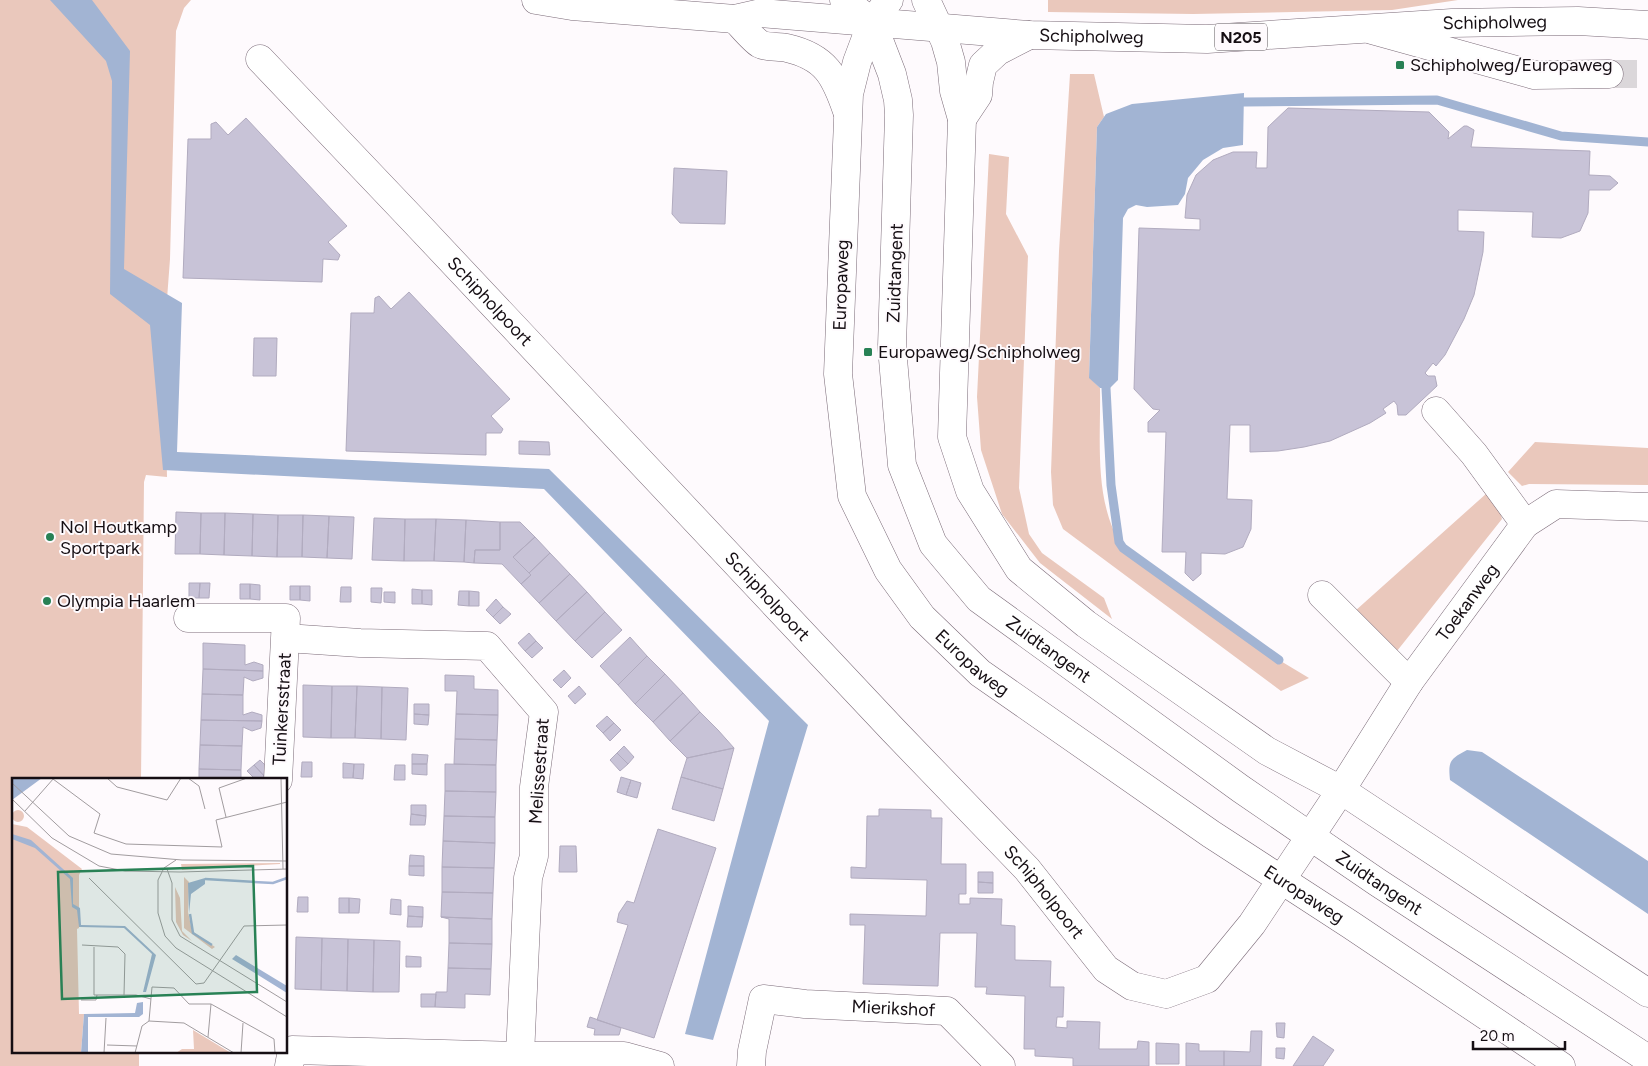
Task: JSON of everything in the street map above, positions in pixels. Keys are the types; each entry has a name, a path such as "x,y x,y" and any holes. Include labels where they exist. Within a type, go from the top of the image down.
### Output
{"main road":[{"name":"Schipholweg","path":"536,0 581,7 735,19 762,13 1029,36 1207,39 1370,30 1452,23 1578,21 1648,25"},
{"path":"844,0 872,22"},
{"name":"Europaweg","path":"888,0 872,22 857,62 847,111 838,374 852,496 888,570 922,616 980,673 1210,834 1561,1066"},
{"path":"926,0 939,27 951,62 954,91 962,119 952,437 970,491 1019,569 1079,618 1267,751 1341,790 1648,993"},
{"path":"735,19 760,44 804,53 821,63 837,82 847,111"},
{"name":"Zuidtangent","path":"872,22 892,74 898,100 892,347 902,465 933,544 979,599 1241,789 1377,882 1648,1060"},
{"path":"1370,30 1534,75 1609,74"},
{"path":"962,119 978,95 983,65 998,51 1029,36"},
{"name":"Schipholpoort","path":"260,59 1026,869 1106,969 1132,986 1166,994 1207,980 1252,924 1310,836"},
{"path":"1436,411 1474,454 1526,524"},
{"name":"Toekanweg","path":"1310,836 1409,682 1526,524 1556,504 1648,507"},
{"path":"1322,595 1409,682"},
{"path":"188,618 286,618 286,638"},
{"name":"Tuinkersstraat","path":"278,778 286,638"},
{"name":"Melissestraat","path":"286,638 360,644 487,646 544,712 534,787 534,856 528,878 520,1056"},
{"name":"Mierikshof","path":"751,1066 752,1051 763,999 805,1004 947,1011 1001,1066"},
{"path":"289,1055 624,1056 660,1066"}],"shaded area":[{"name":"Nol Houtkamp Sportpark","path":"0,0 191,0 184,8 176,31 170,259 164,339 167,477 146,475 144,482 141,778 12,778 12,1054 139,1054 139,1066 0,1066"},
{"path":"1048,0 1458,0 1392,10 1193,14 1048,12"},
{"path":"1070,74 1094,74 1104,117 1097,127 1089,377 1100,388 1101,470 1107,511 1113,530 1123,548 1279,660 1309,678 1281,691 1063,529 1053,505 1051,472 1059,251"},
{"path":"989,154 1009,157 1006,214 1028,256 1019,488 1029,534 1042,553 1104,598 1112,619 1040,563 1002,514 981,450 977,397"},
{"path":"1535,442 1648,448 1648,485 1529,484 1522,486 1508,472"},
{"path":"1487,493 1498,504 1502,519 1397,651 1384,644 1355,611"}],"water":[{"path":"50,0 92,0 130,51 124,269 182,303 177,452 549,469 808,725 713,1040 685,1034 769,721 544,489 163,470 150,325 110,294 112,81 106,61"},
{"path":"1244,93 1243,145 1223,148 1203,160 1188,178 1185,194 1178,205 1147,207 1136,205 1128,209 1123,218 1118,380 1110,388 1100,388 1089,378 1097,127 1106,114 1132,104"},
{"path":"1467,750 1482,752 1648,861 1648,914 1450,780 1449,769 1451,761"}],"building":[{"path":"1288,108 1429,112 1449,132 1448,139 1464,126 1474,130 1471,147 1590,151 1589,175 1610,176 1618,183 1610,190 1589,190 1588,213 1580,231 1561,238 1532,237 1533,212 1458,210 1458,231 1484,232 1483,252 1474,295 1464,319 1445,355 1436,366 1433,363 1425,373 1428,376 1435,376 1437,386 1406,415 1398,415 1397,405 1394,401 1383,409 1386,413 1370,423 1330,441 1304,447 1278,451 1250,452 1250,425 1230,425 1227,499 1252,500 1251,529 1243,547 1225,554 1201,553 1201,574 1193,581 1185,573 1186,552 1162,552 1166,432 1148,432 1148,422 1160,410 1153,409 1134,389 1139,228 1200,230 1200,219 1185,218 1187,195 1196,175 1213,160 1233,152 1257,152 1256,168 1267,168 1268,127"},
{"path":"246,118 347,226 328,242 340,255 338,260 323,259 322,282 183,278 188,139 211,139 211,124 216,122 228,135"},
{"path":"674,168 727,171 725,224 680,223 672,214"},
{"path":"409,292 510,399 491,416 503,429 501,433 486,433 486,455 346,451 351,313 374,313 375,298 379,296 391,309"},
{"path":"254,338 277,338 276,376 253,376"},
{"path":"519,441 549,442 550,455 519,454"},
{"path":"176,512 201,513 200,554 175,554"},
{"path":"201,513 225,513 224,555 200,554"},
{"path":"225,513 253,514 252,556 224,555"},
{"path":"253,514 278,515 277,557 252,556"},
{"path":"278,515 303,515 302,557 277,557"},
{"path":"303,515 329,516 327,558 302,557"},
{"path":"329,516 354,517 352,559 327,558"},
{"path":"374,518 405,519 404,561 372,560"},
{"path":"405,519 436,519 434,561 404,561"},
{"path":"436,519 466,520 464,562 434,561"},
{"path":"466,520 500,522 500,550 475,550 474,563 464,562"},
{"path":"500,522 520,522 535,537 513,557 531,575 521,584 502,564 474,563 475,550 500,550"},
{"path":"535,537 550,553 529,573 513,557"},
{"path":"550,553 570,574 539,603 521,584 531,575 529,573"},
{"path":"570,574 587,592 556,621 539,603"},
{"path":"189,583 200,583 199,598 189,598"},
{"path":"200,583 210,583 209,598 199,598"},
{"path":"240,584 250,584 250,599 240,599"},
{"path":"250,584 260,585 260,600 250,599"},
{"path":"290,586 300,586 300,600 290,600"},
{"path":"300,586 310,586 310,601 300,600"},
{"path":"341,587 351,587 351,602 340,602"},
{"path":"371,588 382,588 381,603 371,602"},
{"path":"412,589 422,590 422,604 412,604"},
{"path":"422,590 432,590 432,605 422,604"},
{"path":"459,591 469,591 469,606 458,605"},
{"path":"469,591 479,592 479,606 469,606"},
{"path":"384,592 395,592 395,603 384,602"},
{"path":"587,592 605,612 575,641 556,621"},
{"path":"496,599 503,607 493,617 486,610"},
{"path":"503,607 511,614 500,624 493,617"},
{"path":"605,612 622,630 592,658 575,641"},
{"path":"529,633 536,641 525,651 518,643"},
{"path":"630,637 647,656 618,685 600,666"},
{"path":"536,641 543,648 532,658 525,651"},
{"path":"203,643 245,645 245,665 254,662 263,665 263,671 203,669"},
{"path":"647,656 665,674 635,704 618,685"},
{"path":"203,669 263,671 263,678 253,681 244,677 243,695 202,694"},
{"path":"564,670 571,678 561,688 553,680"},
{"path":"665,674 683,693 653,722 635,704"},
{"path":"445,675 474,676 474,689 498,690 498,715 456,714 457,691 445,691"},
{"path":"303,685 332,686 331,738 303,737"},
{"path":"332,686 357,686 355,738 331,738"},
{"path":"357,686 382,687 381,739 355,738"},
{"path":"579,686 586,694 575,704 568,696"},
{"path":"382,687 408,688 406,740 381,739"},
{"path":"683,693 700,712 670,741 653,722"},
{"path":"202,694 243,695 243,715 252,712 262,715 262,721 201,720"},
{"path":"414,704 429,704 429,715 414,714"},
{"path":"700,712 734,748 687,758 670,741"},
{"path":"414,714 429,715 428,725 414,724"},
{"path":"456,714 498,715 497,740 455,739"},
{"path":"607,716 614,723 603,733 596,726"},
{"path":"201,720 262,721 261,728 252,731 243,727 242,746 200,745"},
{"path":"614,723 621,730 610,741 603,733"},
{"path":"455,739 497,740 496,765 454,764"},
{"path":"200,745 242,746 241,770 199,769"},
{"path":"624,746 634,757 628,764 617,753"},
{"path":"734,748 723,789 681,777 687,758"},
{"path":"617,753 628,764 620,771 610,760"},
{"path":"412,754 428,755 427,764 412,764"},
{"path":"260,760 272,772 266,778 254,765"},
{"path":"302,762 312,762 312,777 301,777"},
{"path":"343,763 354,764 353,778 343,778"},
{"path":"354,764 364,764 363,779 353,778"},
{"path":"412,764 427,764 427,775 412,774"},
{"path":"445,764 496,765 496,792 445,791"},
{"path":"254,765 266,778 254,778 247,771"},
{"path":"395,765 405,765 405,780 394,780"},
{"path":"199,769 241,770 241,778 199,778"},
{"path":"621,777 631,780 626,795 617,792"},
{"path":"681,777 723,789 714,821 672,809"},
{"path":"631,780 641,783 637,798 626,795"},
{"path":"445,791 496,792 495,817 444,816"},
{"path":"411,805 426,805 426,816 411,814"},
{"path":"879,809 931,810 931,818 942,818 941,864 966,864 966,894 959,894 959,904 970,904 970,898 1002,899 1001,925 1015,926 1015,960 1051,961 1050,987 1064,987 1063,1017 1057,1017 1056,1027 1067,1028 1067,1021 1100,1022 1099,1049 1137,1049 1138,1041 1149,1042 1149,1066 1073,1066 1073,1058 1035,1056 1035,1049 1024,1049 1025,996 986,994 987,987 975,987 977,933 940,933 938,986 863,984 865,925 850,925 850,914 926,916 927,880 851,878 851,867 866,868 867,816 879,816"},
{"path":"411,814 426,816 425,825 410,825"},
{"path":"444,816 495,817 495,843 443,841"},
{"path":"658,829 716,848 654,1038 597,1020 628,925 617,922 619,913 627,901 634,903"},
{"path":"443,841 495,843 494,868 442,867"},
{"path":"560,846 576,846 577,872 559,872"},
{"path":"410,855 424,856 424,866 409,866"},
{"path":"409,866 424,866 424,876 409,875"},
{"path":"442,867 494,868 493,893 442,892"},
{"path":"978,872 993,872 993,883 978,882"},
{"path":"978,882 993,883 993,893 978,893"},
{"path":"442,892 493,893 492,919 441,917"},
{"path":"298,897 308,897 308,912 297,912"},
{"path":"339,898 349,898 349,913 339,913"},
{"path":"349,898 360,899 359,913 349,913"},
{"path":"391,899 401,900 401,915 390,914"},
{"path":"408,906 423,907 423,917 408,916"},
{"path":"408,916 423,917 422,927 407,927"},
{"path":"441,917 492,919 492,944 449,943 449,919"},
{"path":"296,937 322,938 321,990 295,989"},
{"path":"322,938 348,939 347,991 321,990"},
{"path":"348,939 374,940 373,992 347,991"},
{"path":"374,940 400,941 399,992 373,992"},
{"path":"449,943 492,944 491,969 448,968"},
{"path":"406,956 421,957 421,967 406,967"},
{"path":"448,968 491,969 490,995 465,994 465,1008 435,1007 436,992 447,992"},
{"path":"421,994 436,994 435,1007 421,1007"},
{"path":"590,1017 621,1028 619,1035 594,1035 595,1029 587,1027"},
{"path":"1276,1023 1285,1023 1284,1038 1277,1037"},
{"path":"1251,1031 1262,1031 1261,1066 1224,1066 1224,1051 1250,1052"},
{"path":"1313,1036 1334,1050 1323,1066 1293,1066"},
{"path":"1156,1043 1179,1044 1179,1064 1156,1064"},
{"path":"1186,1043 1199,1044 1199,1051 1224,1051 1224,1066 1186,1066"},
{"path":"1276,1048 1285,1048 1284,1059 1276,1058"}],"waterway":[{"path":"1244,102 1437,100 1561,136 1648,142"},
{"path":"1106,388 1111,485 1119,542 1123,548 1279,660"}],"tunnel":[{"path":"1609,74 1648,74"}],"place":[{"name":"Schipholweg/Europaweg","path":"1400,65"},
{"name":"Europaweg/Schipholweg","path":"868,352"},
{"name":"Nol Houtkamp Sportpark","path":"50,537"},
{"name":"Olympia Haarlem","path":"47,601"}]}
